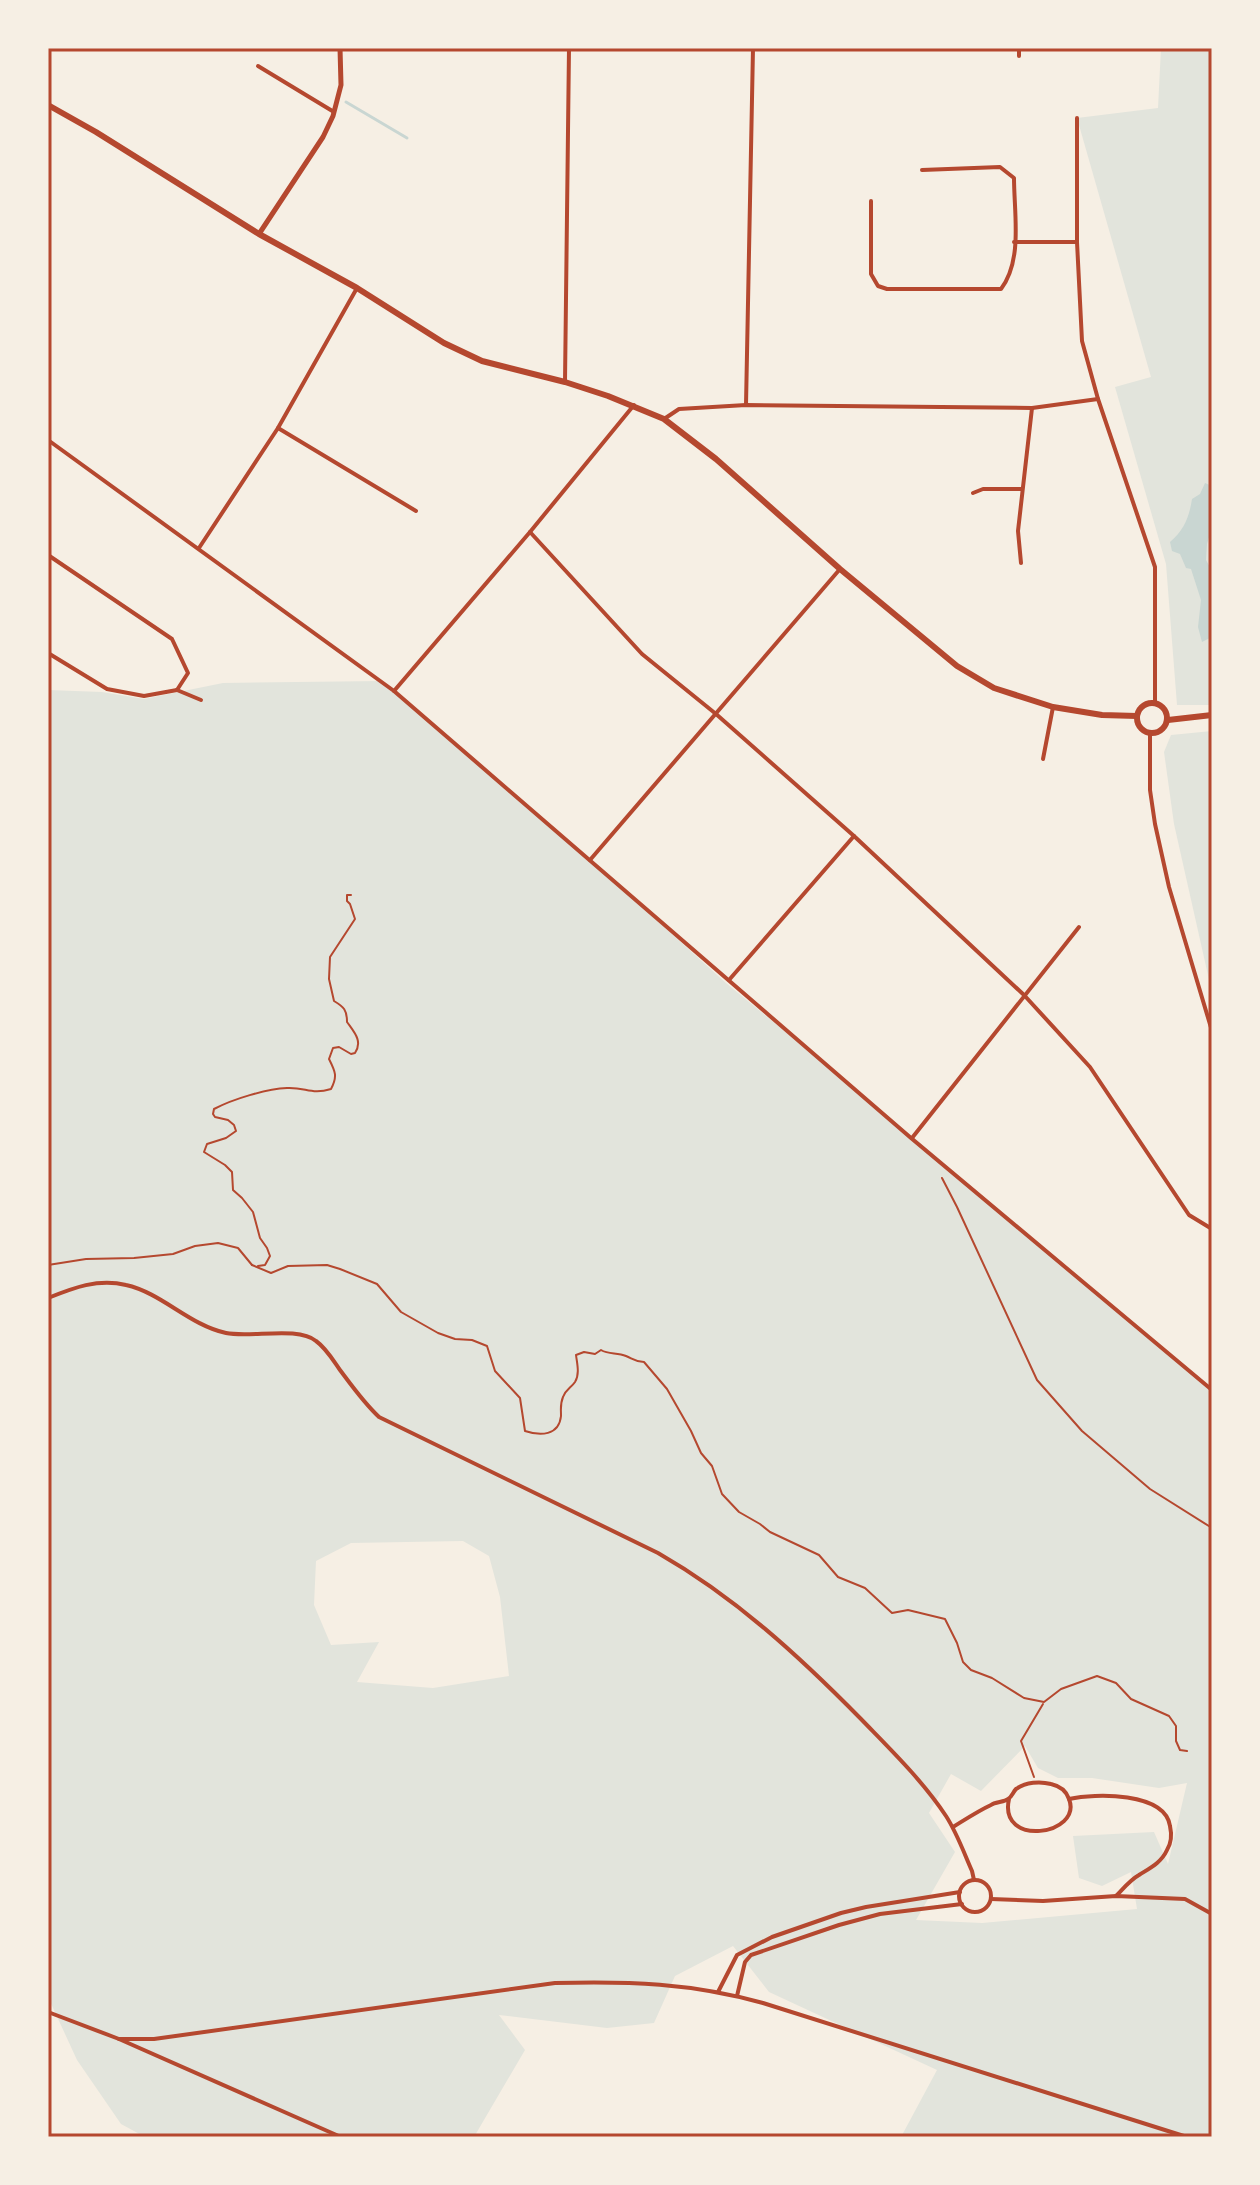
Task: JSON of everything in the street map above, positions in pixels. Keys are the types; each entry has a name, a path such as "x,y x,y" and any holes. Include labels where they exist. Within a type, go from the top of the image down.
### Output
{"main road":[{"path":"48,105 444,343 482,361 565,382 634,405 664,419 716,459 840,569 957,666 994,688 1053,707 1102,715 1137,716"},
{"path":"1155,703 1164,709 1168,720 1162,730 1150,733 1140,727 1137,716 1143,706 1155,703"},
{"path":"1168,720 1212,715"}],"street":[{"path":"259,234 323,137 334,112 341,85 340,48"},
{"path":"565,382 569,48"},
{"path":"746,405 753,48"},
{"path":"1019,48 1019,56"},
{"path":"258,66 334,112"},
{"path":"1077,118 1077,242 1082,341 1098,399 1155,567 1155,703"},
{"path":"871,201 871,274 878,286 887,289 1001,289 1011,277 1014,178 1000,167 922,170"},
{"path":"1014,242 1077,242"},
{"path":"199,548 278,428 357,288"},
{"path":"664,419 679,409 746,405 1032,408 1098,399"},
{"path":"394,691 634,405"},
{"path":"1021,563 1018,531 1032,408"},
{"path":"278,428 416,511"},
{"path":"48,440 394,691 911,1138 1212,1390"},
{"path":"973,493 992,488 1022,489"},
{"path":"530,532 642,654 716,714 854,836 1024,995 1090,1067 1189,1215 1212,1229"},
{"path":"48,555 172,639 188,673 177,690"},
{"path":"590,860 840,569"},
{"path":"48,653 107,689 144,696 177,690 201,700"},
{"path":"1043,759 1053,707"},
{"path":"1150,733 1150,790 1155,824 1169,887 1212,1031"},
{"path":"729,980 854,836"},
{"path":"911,1138 1079,927"},
{"path":"48,1298 91,1283 127,1285 214,1330 242,1335 305,1334 316,1340 379,1417 658,1553 694,1574 779,1639 821,1677 899,1758 953,1827 974,1880"},
{"path":"1036,1782 1055,1785 1065,1791 1070,1812 1055,1827 1038,1831 1013,1823 1008,1813 1009,1799 1016,1789 1036,1782"},
{"path":"1069,1799 1096,1795 1126,1797 1161,1808 1170,1821 1172,1838 1166,1853 1116,1896"},
{"path":"953,1827 995,1803 1009,1799"},
{"path":"974,1880 981,1881 991,1892 991,1899 984,1909 978,1911 962,1904 960,1892 963,1886 974,1880"},
{"path":"718,1992 737,1955 772,1937 854,1910 960,1892"},
{"path":"991,1899 1043,1901 1116,1896 1185,1899 1212,1914"},
{"path":"737,1996 745,1962 751,1955 858,1920 909,1909 962,1904"},
{"path":"119,2039 154,2039 555,1983 674,1985 737,1996 1187,2137"},
{"path":"48,2012 119,2039 341,2137"}],"path":[{"path":"252,1265 265,1265 270,1256 260,1238 253,1212 233,1190 232,1172 204,1152 207,1144 236,1131 228,1120 215,1117 214,1109 273,1089 301,1088 317,1093 331,1089 337,1077 329,1059 333,1048 339,1047 351,1054 358,1050 358,1036 347,1022 343,1006 334,1001 329,979 330,957 355,919 347,901 347,895 351,895"},
{"path":"942,1178 1037,1380 1082,1431 1150,1489 1212,1528"},
{"path":"48,1265 86,1259 173,1254 195,1246 218,1243 238,1248 252,1265 271,1273 288,1266 327,1265 340,1269 377,1284 401,1312 438,1333 487,1346 495,1371 520,1398 525,1431 534,1434 550,1433 561,1420 560,1404 578,1375 576,1355 584,1352 595,1354 601,1350 644,1362 667,1389 701,1453 712,1466 722,1494 739,1512 770,1532 819,1555 838,1577 865,1588 892,1613 908,1610 945,1619 963,1662 971,1670 992,1678 1024,1698 1044,1702"},
{"path":"1036,1782 1021,1741 1044,1702 1061,1689 1097,1676 1116,1683 1131,1699 1169,1716 1176,1726 1176,1741 1180,1750 1187,1751"}],"shaded area":[{"path":"1161,48 1212,48 1212,705 1177,705 1166,564 1115,387 1151,377 1077,118 1158,108"},
{"path":"1205,483 1212,486 1212,527 1206,560 1212,571 1212,637 1202,642 1198,627 1201,600 1191,569 1186,568 1180,554 1172,551 1170,542 1182,528 1192,499 1200,494"},
{"path":"382,681 590,860 726,983 1212,1390 1212,2137 901,2137 937,2070 769,1992 733,1946 675,1976 654,2023 607,2028 499,2015 525,2050 474,2137 145,2137 121,2124 77,2060 48,1997 48,690 102,692 144,699 223,683","holes":["463,1541 489,1556 500,1597 509,1676 433,1688 357,1682 379,1642 331,1645 314,1605 316,1561 351,1543","1025,1746 1038,1768 1058,1778 1092,1778 1159,1788 1187,1783 1168,1864 1154,1832 1073,1836 1079,1878 1102,1886 1131,1872 1137,1909 982,1923 916,1920 955,1852 929,1813 951,1774 981,1791"]},
{"path":"1212,731 1212,993 1174,824 1164,752 1171,735"}],"waterway":[{"path":"346,102 407,138"}]}
